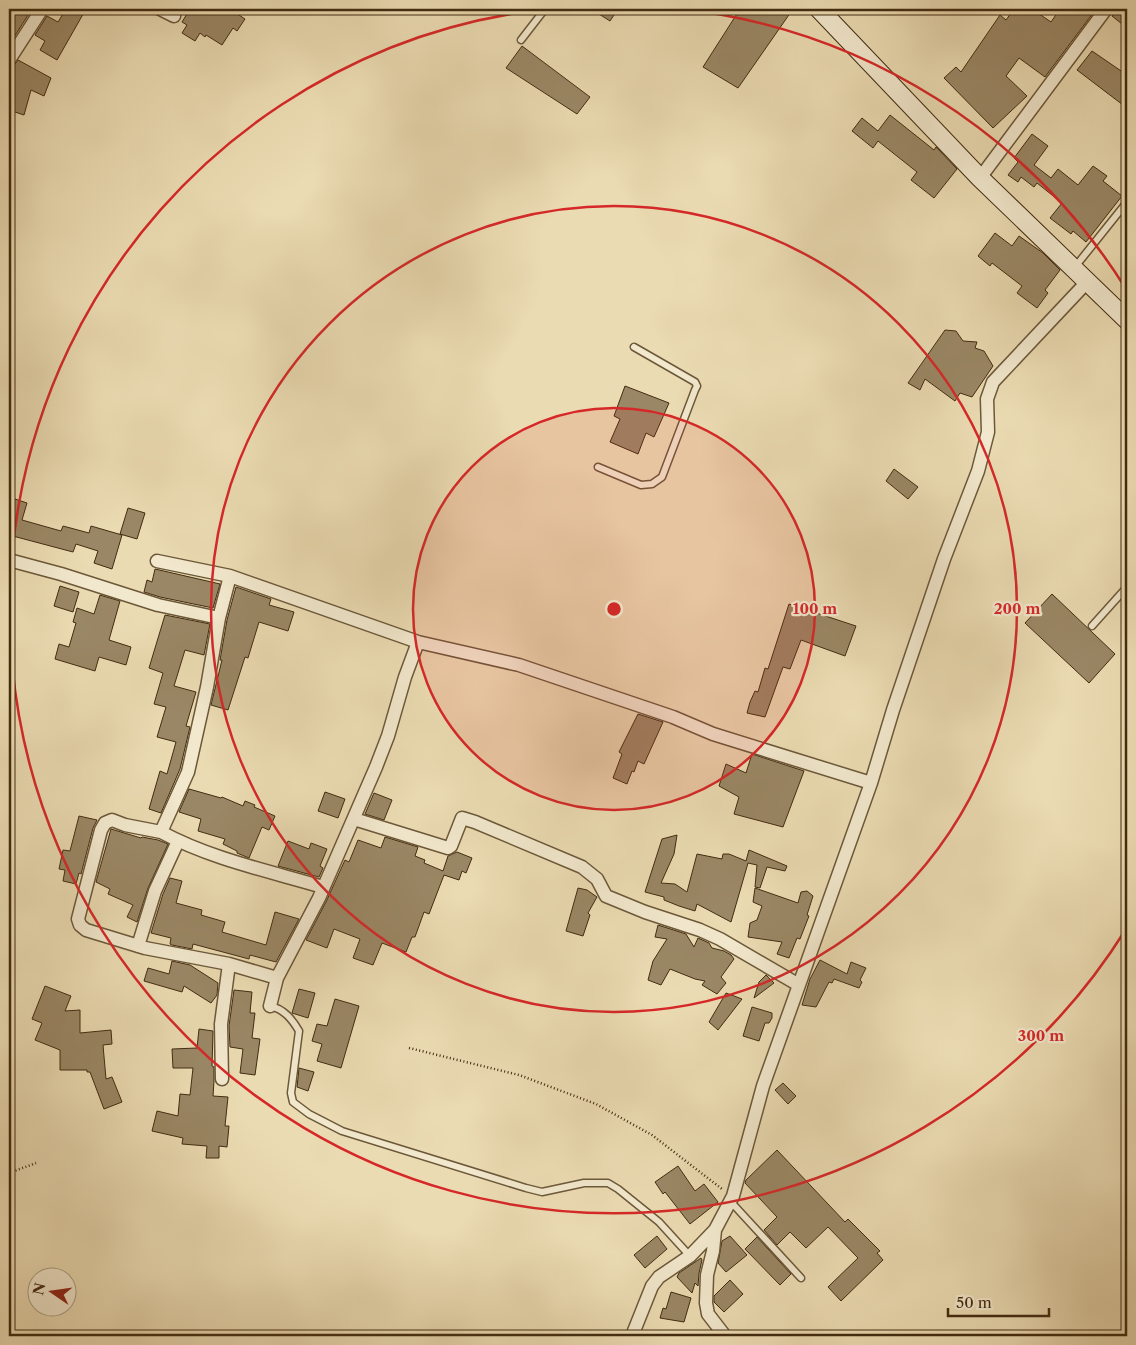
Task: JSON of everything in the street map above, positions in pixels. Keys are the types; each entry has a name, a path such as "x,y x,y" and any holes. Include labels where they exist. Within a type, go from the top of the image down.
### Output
{"main road":[{"path":"820,9 980,178 1127,320"}],"street":[{"path":"9,60 42,9"},
{"path":"160,9 174,16"},
{"path":"980,178 1106,9"},
{"path":"632,1336 652,1286 659,1277 690,1256 715,1230 732,1199 763,1086 871,783 896,700 944,559 985,447 988,432 987,399 993,382 1087,282"},
{"path":"9,560 61,574 158,605 219,618"},
{"path":"157,560 230,576 418,642 519,665 673,717 713,734 871,783"},
{"path":"162,832 188,772 207,688 219,618 230,576"},
{"path":"270,1006 277,978 319,898 388,736 405,677 418,642"},
{"path":"354,819 448,848 451,846 462,818 475,822 582,867 597,879 606,896 720,939 799,985"},
{"path":"277,978 229,964 138,946 86,930 80,925 78,920 105,822 112,820 125,825 162,832 178,841 240,863 323,887"},
{"path":"138,946 155,891 178,841"},
{"path":"222,1079 220,1024 229,964"},
{"path":"715,1230 713,1250 707,1275 706,1303 708,1314 725,1336"}],"lane":[{"path":"521,40 545,9"},
{"path":"1074,268 1127,202"},
{"path":"598,467 641,485 652,484 657,481 662,477 696,390 695,382 634,347"},
{"path":"1092,626 1127,587"},
{"path":"270,1006 279,1008 284,1012 299,1031 291,1093 293,1102 309,1114 342,1130 542,1192 584,1183 608,1183 659,1222 690,1256"},
{"path":"732,1199 800,1278"}],"path":[{"path":"409,1048 519,1075 596,1104 652,1134 732,1199"},
{"path":"9,1173 36,1163"}],"building":[{"path":"13,9 25,9 30,12 9,45 9,17"},
{"path":"66,9 86,9 57,60 40,50 45,41 35,35 47,16 58,22"},
{"path":"190,9 239,9 236,13 245,19 237,31 233,28 222,45 200,33 195,41 182,33 187,25 182,22"},
{"path":"591,9 618,9 610,21"},
{"path":"740,9 793,9 738,88 703,67"},
{"path":"1014,9 1032,9 1051,22 1060,9 1096,9 1045,77 1019,58 1006,76 1027,96 993,128 944,78 956,67 961,72 1000,15 1006,20"},
{"path":"1118,9 1127,9 1127,28 1112,16"},
{"path":"522,46 590,97 577,114 506,68"},
{"path":"1092,51 1127,75 1127,108 1077,70"},
{"path":"18,60 51,78 44,96 31,90 24,115 9,110 9,68 13,67"},
{"path":"890,115 934,150 936,147 957,169 934,198 911,180 917,172 878,141 873,148 852,131 862,118 878,131"},
{"path":"1032,134 1048,146 1034,165 1051,178 1058,169 1078,185 1093,166 1107,176 1103,181 1122,196 1086,242 1073,231 1071,234 1050,218 1062,203 1037,183 1034,187 1021,177 1018,182 1008,175 1018,162 1014,158"},
{"path":"995,233 1012,246 1019,236 1043,253 1060,270 1045,290 1048,293 1037,308 1017,293 1022,286 992,263 990,266 978,256"},
{"path":"945,330 956,331 963,341 977,342 975,348 984,351 993,366 972,397 960,393 955,401 925,379 920,390 908,383"},
{"path":"625,386 669,403 654,437 646,433 638,454 610,442 620,419 614,416"},
{"path":"894,469 918,487 908,499 886,481"},
{"path":"9,497 27,503 22,520 61,531 63,526 89,533 91,526 122,535 112,569 94,563 98,551 76,544 73,552 9,535"},
{"path":"128,508 145,513 137,539 120,534"},
{"path":"155,569 220,584 213,608 144,592 147,580 152,582"},
{"path":"60,586 79,592 73,612 54,606"},
{"path":"236,587 271,599 269,605 294,612 288,631 259,622 248,658 245,657 228,710 211,705 222,660 220,660 227,620"},
{"path":"1052,594 1115,654 1089,683 1025,623"},
{"path":"100,595 120,601 109,640 131,647 126,665 99,657 95,671 55,659 59,644 69,647 76,623 73,622 77,608 94,614"},
{"path":"789,604 856,626 845,656 801,640 790,669 783,667 765,717 747,713 755,691 758,692 765,668 768,669"},
{"path":"165,615 210,624 204,655 185,650 174,686 196,692 186,726 190,727 180,769 161,813 149,809 160,771 167,774 176,742 157,737 166,707 154,704 163,673 149,668"},
{"path":"638,714 663,722 644,764 638,761 627,784 613,778 622,754 619,752"},
{"path":"752,754 804,771 783,827 734,814 739,797 719,786 726,764 746,773"},
{"path":"189,789 222,797 243,806 245,801 275,816 269,830 262,827 249,858 223,844 225,839 198,831 201,819 179,812"},
{"path":"325,792 345,799 338,818 318,811"},
{"path":"374,793 392,800 384,820 365,814"},
{"path":"79,816 97,820 93,828 81,874 79,873 76,884 63,881 65,870 59,869 63,850 70,851"},
{"path":"111,829 168,844 148,888 137,922 127,917 133,905 108,894 110,889 96,882"},
{"path":"677,835 674,854 661,883 675,884 687,892 697,854 722,859 723,854 729,854 746,861 749,850 787,866 785,871 767,867 760,888 755,887 757,865 748,863 731,922 697,904 695,911 664,900 664,897 645,892 662,839"},
{"path":"385,837 418,847 415,856 425,860 424,863 443,871 448,856 457,852 472,858 466,873 462,871 459,880 444,875 429,914 424,912 415,937 412,937 406,952 382,943 373,965 353,958 360,939 334,929 327,948 306,940 345,860 349,862 358,840 381,848"},
{"path":"288,841 309,849 311,843 327,849 320,866 323,868 319,877 278,866"},
{"path":"170,878 182,881 176,903 202,910 201,915 225,922 222,932 266,945 275,912 299,919 276,962 250,955 249,959 193,944 192,949 172,945 170,944 171,938 151,933"},
{"path":"578,888 587,890 597,897 588,913 590,915 583,936 566,931"},
{"path":"755,888 798,903 801,892 807,891 813,896 807,915 809,916 800,939 797,938 789,958 777,954 782,942 748,937 750,923 757,920 762,906 753,902"},
{"path":"658,925 686,934 694,947 698,938 709,943 712,948 731,955 734,959 721,977 726,983 717,994 702,985 705,981 670,969 661,985 648,980 653,961 667,939 655,937"},
{"path":"820,960 847,974 851,962 866,968 860,980 862,982 859,988 834,979 832,983 829,982 816,1007 802,1005 810,979"},
{"path":"172,961 190,965 218,983 217,995 211,1003 184,986 182,992 144,981 148,968 169,974"},
{"path":"766,975 774,983 754,998 759,982"},
{"path":"45,986 71,996 65,1011 80,1010 80,1033 111,1030 112,1044 103,1045 106,1079 112,1077 122,1102 104,1109 90,1072 87,1072 87,1070 60,1070 60,1050 35,1040 42,1023 32,1019"},
{"path":"299,989 315,993 308,1018 292,1013"},
{"path":"234,990 252,992 250,1013 255,1013 252,1038 260,1039 255,1075 240,1073 243,1049 230,1047 229,1026"},
{"path":"726,993 742,999 718,1030 709,1022"},
{"path":"335,999 359,1006 341,1068 317,1061 322,1044 312,1041 317,1024 327,1026"},
{"path":"752,1007 772,1013 769,1023 765,1023 759,1041 743,1036"},
{"path":"199,1029 213,1031 213,1096 228,1097 225,1126 229,1126 227,1147 219,1146 219,1158 206,1158 207,1146 182,1144 183,1138 152,1131 157,1111 178,1116 180,1094 190,1095 193,1068 173,1068 172,1049 197,1048"},
{"path":"299,1068 314,1072 308,1091 297,1087"},
{"path":"783,1083 796,1096 788,1104 775,1090"},
{"path":"777,1150 845,1222 848,1219 880,1251 877,1253 883,1260 841,1301 828,1287 858,1258 828,1227 806,1248 790,1232 777,1245 764,1230 777,1217 745,1183"},
{"path":"678,1166 695,1191 704,1184 718,1202 690,1224 665,1192 663,1194 655,1182"},
{"path":"657,1236 667,1249 645,1268 634,1255"},
{"path":"730,1236 747,1255 726,1272 718,1263 722,1241"},
{"path":"757,1237 791,1274 780,1285 745,1249"},
{"path":"701,1258 698,1286 695,1283 692,1293 677,1277 679,1273"},
{"path":"730,1280 743,1294 724,1312 714,1302 714,1296"},
{"path":"671,1292 691,1298 684,1322 660,1318 663,1308 666,1309"}]}
